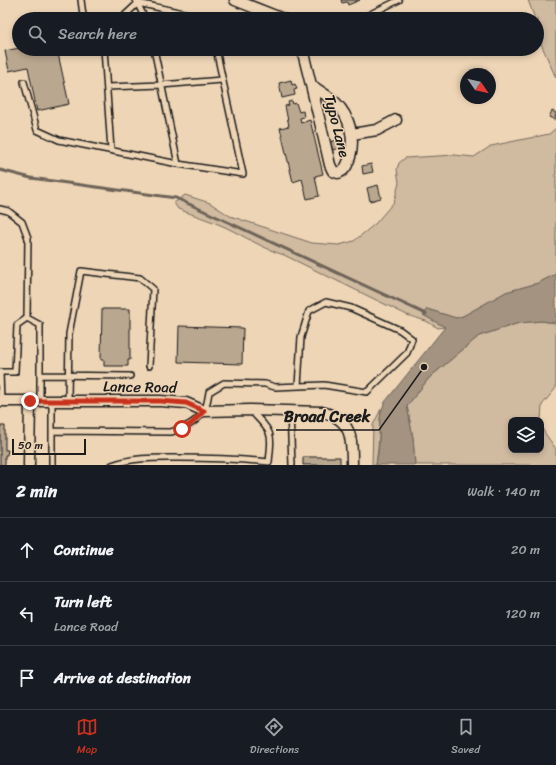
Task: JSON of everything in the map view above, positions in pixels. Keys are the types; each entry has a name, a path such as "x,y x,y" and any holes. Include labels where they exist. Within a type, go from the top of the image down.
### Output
{"street":[{"path":"235,0 265,12"},
{"name":"Typo Lane","path":"304,56 330,165 335,173 343,171 347,167 352,151 352,134 349,122 336,103 311,85"},
{"name":"Typo Lane","path":"352,134 377,130 396,120"},
{"name":"Lance Road","path":"0,401 160,401 186,403 204,411 250,410 322,412 332,414 345,424 350,434 352,445 352,465"},
{"path":"29,465 35,401"}],"lane":[{"path":"81,0 83,12"},
{"path":"374,12 399,0"},
{"path":"128,12 137,2"},
{"path":"137,2 142,12"},
{"path":"137,2 180,12"},
{"path":"105,56 111,150"},
{"path":"155,56 178,164"},
{"path":"24,82 36,130 59,140 178,164 243,174 217,56"},
{"path":"107,87 161,85 222,80"},
{"path":"0,209 8,211 22,222 28,238 27,318"},
{"path":"68,401 69,334 81,271 140,278 153,289 150,319 149,366"},
{"path":"52,431 171,432 182,429 191,424 204,411 209,392 224,383 265,384 275,387 324,385 367,392 407,353 412,339 400,330 351,308 326,302 309,311 302,338 298,386"},
{"path":"0,401 0,372 15,372 16,325 27,318"},
{"path":"27,318 40,325 41,375 35,401"},
{"path":"41,375 130,376"},
{"path":"52,401 52,465"},
{"path":"112,465 122,461 154,458 227,458 269,464 271,439 269,431 250,410"},
{"path":"290,411 292,465"}],"shaded area":[{"path":"528,0 556,0 556,78 544,51 544,12 532,12"},
{"path":"556,128 556,274 538,283 506,292 463,316 456,318 427,309 423,315 445,327 438,328 426,321 407,315 225,227 178,209 174,203 185,195 210,203 230,216 312,243 339,245 354,241 375,224 394,202 399,183 397,169 399,163 405,158 454,155 474,157 491,146 549,134"},
{"path":"556,274 556,323 541,321 519,323 479,336 429,378 407,406 413,438 415,465 376,465 379,448 380,417 385,402 445,327 423,315 427,309 456,318 463,316 506,292 538,283"},
{"path":"541,321 556,323 556,388 542,405 541,417 508,417 508,453 544,453 544,432 556,449 556,465 415,465 413,438 407,406 429,378 479,336 519,323"},
{"path":"381,409 376,465 372,465 373,425"}],"building":[{"path":"341,0 360,0 348,5 347,2 342,3"},
{"path":"12,50 12,56 59,56 69,104 37,111 28,67 9,71 5,51"},
{"path":"291,80 292,85 295,84 297,89 294,90 295,95 282,98 279,83"},
{"path":"292,101 293,104 296,103 299,112 303,111 304,117 300,118 301,123 310,120 323,174 315,176 319,196 307,199 302,179 293,182 280,128 289,126 285,106 289,105 288,102"},
{"path":"552,111 556,113 555,120 549,117"},
{"path":"337,140 340,148 333,150 330,142"},
{"path":"371,164 373,172 363,174 362,166"},
{"path":"378,185 381,198 370,201 367,188"},
{"path":"102,309 130,309 130,360 128,360 128,366 104,366 104,360 101,360"},
{"path":"179,326 243,328 242,364 178,362"},
{"path":"0,426 5,426 5,450 8,450 7,455 5,455 5,465 0,465"},
{"path":"303,457 340,457 340,465 303,465"}],"waterway":[{"path":"0,170 31,178 176,198 426,314"}],"place":[{"name":"Broad Creek","path":"424,367"}],"route":[{"path":"30,401 160,401 186,403 204,411 191,424 182,429"}]}
